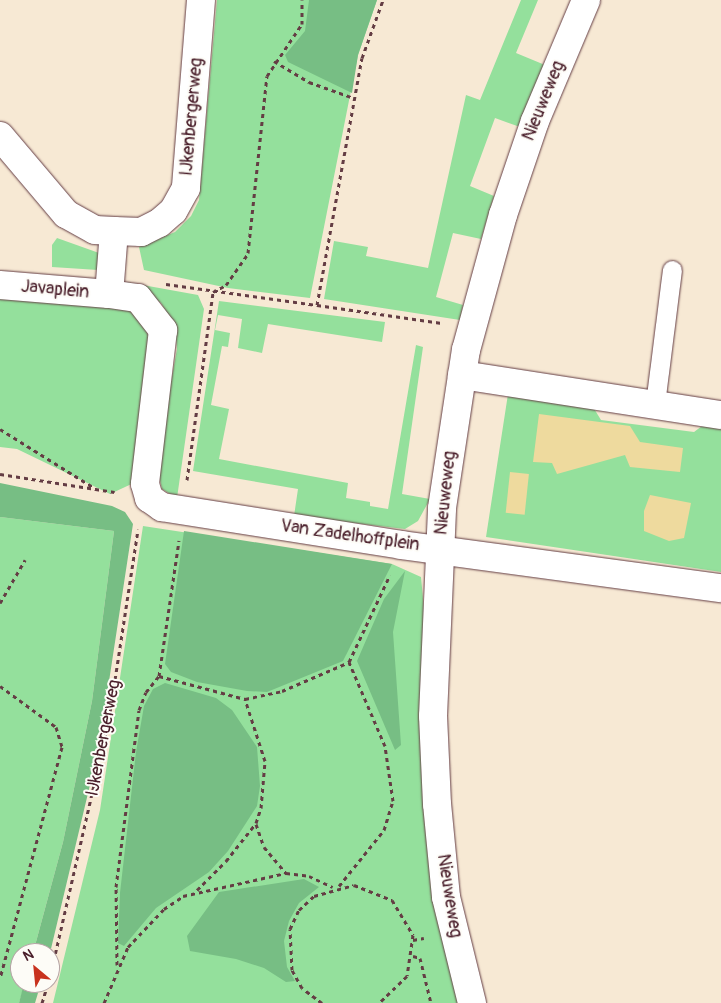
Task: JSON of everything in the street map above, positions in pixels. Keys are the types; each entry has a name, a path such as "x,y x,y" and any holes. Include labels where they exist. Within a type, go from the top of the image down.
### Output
{"street":[{"name":"IJkenbergerweg","path":"0,136 66,214 95,230 141,232 159,222 173,210 186,188 201,0"},
{"name":"Nieuweweg","path":"472,1003 446,897 437,804 433,716 442,508 462,375 472,328 535,121 586,0"},
{"path":"114,231 110,294 138,298 163,330 145,484 149,498"},
{"name":"Javaplein","path":"0,285 110,294"},
{"path":"462,375 721,415"},
{"name":"Van Zadelhoffplein","path":"149,498 162,507 401,545 440,548 721,588"}],"lane":[{"path":"656,404 672,270"}],"path":[{"path":"213,292 226,285 248,253 262,105 274,61 302,24 302,0"},
{"path":"317,305 362,58 383,0"},
{"path":"274,61 309,82 354,98"},
{"path":"158,282 213,292 472,328"},
{"path":"0,429 96,489"},
{"path":"0,474 149,498"},
{"name":"IJkenbergerweg","path":"58,943 109,719 141,510 149,498"},
{"path":"104,1003 117,965 116,887 139,710 146,692 159,676 245,699 282,691 349,662 401,545"},
{"path":"0,603 25,560"},
{"path":"339,886 384,830 393,801 385,746 349,662"},
{"path":"0,686 56,728 62,746 0,978"},
{"path":"245,699 265,761 256,823 264,847 286,873"},
{"path":"117,965 164,909 196,890 256,823"},
{"path":"196,890 286,873 308,876 333,887"},
{"path":"319,1002 302,988 288,950 299,910 333,887 339,886 374,889 392,900 413,935 413,956 407,976 379,1003"},
{"path":"413,956 420,958 431,1003"}],"green space":[{"path":"217,0 377,0 358,55 310,298 228,288 144,270 139,247 175,232 191,216 199,200"},
{"path":"309,0 377,0 358,55 352,93 288,62 285,55 305,31"},
{"path":"521,0 538,0 516,53 545,65 520,127 495,118 470,186 494,196 481,239 453,233 436,297 463,305 460,320 324,299 334,241 368,247 366,256 428,268 466,95 480,100"},
{"path":"57,238 99,253 98,270 52,267 52,245"},
{"path":"126,282 198,295 204,309 177,498 162,489 156,464 177,349 175,328 161,303"},
{"path":"0,293 130,309 145,325 152,349 138,481 110,494 17,449 0,447"},
{"path":"219,301 385,322 382,342 268,324 262,353 238,348 242,319 218,315 215,330 230,333 228,347 222,346 211,405 229,409 219,459 348,483 346,498 370,502 370,506 388,509 416,345 423,347 402,494 430,499 418,521 405,529 294,516 298,489 193,471"},
{"path":"508,394 593,407 601,420 694,432 706,423 721,426 721,572 486,537"},
{"path":"0,483 112,506 125,512 133,524 99,747 52,943 36,943 63,842 92,701 114,531 0,517"},
{"path":"0,517 114,531 92,701 63,842 36,943 10,943 10,993 22,993 19,1003 0,1003"},
{"path":"143,526 392,564 421,577 461,1003 53,1003 55,993 60,993 60,974 100,810"},
{"path":"184,531 392,564 343,661 267,692 247,691 197,682 171,672 165,664"},
{"path":"405,571 393,632 401,745 395,750 357,661 384,599"},
{"path":"165,683 216,698 232,710 257,747 260,786 257,806 228,851 209,872 156,908 124,946 118,943 120,893 136,752 144,706 153,689"},
{"path":"304,879 319,887 299,903 289,921 284,941 287,967 295,981 286,982 264,968 236,959 190,951 187,936 219,892"},
{"path":"22,993 38,993 35,1003 19,1003"}],"sand":[{"path":"539,414 630,426 640,442 683,448 680,472 630,467 625,455 557,474 552,463 533,462"},
{"path":"510,472 529,474 525,515 506,513"},
{"path":"650,495 691,503 684,538 669,541 644,531 644,511"}]}
